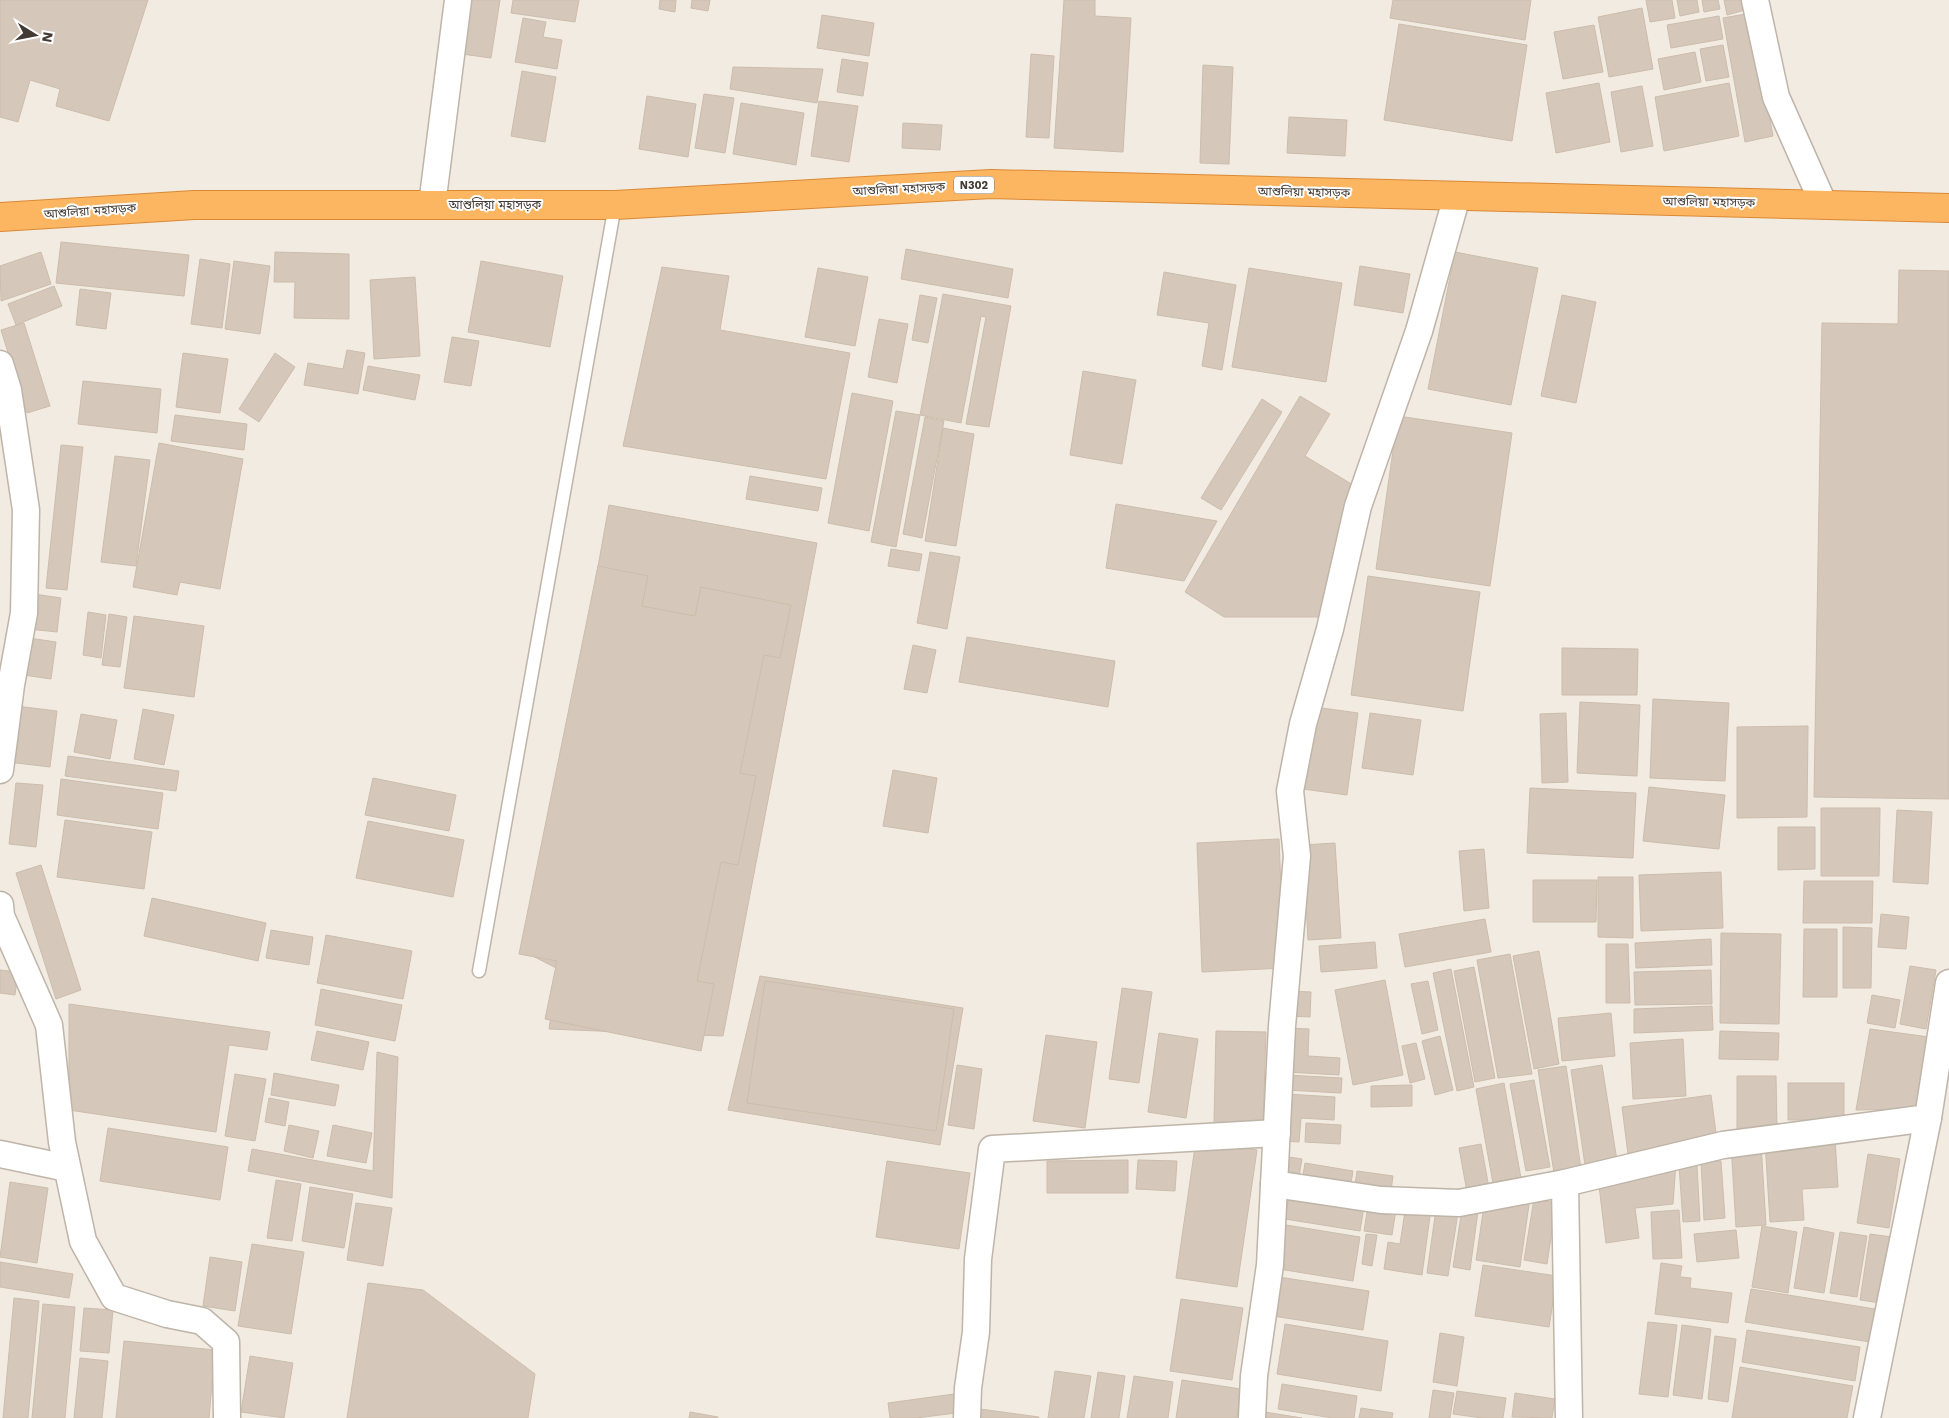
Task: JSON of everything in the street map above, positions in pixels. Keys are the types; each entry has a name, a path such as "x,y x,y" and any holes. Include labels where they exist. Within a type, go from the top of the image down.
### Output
{"highway":[{"name":"আশুলিয়া মহাসড়ক","path":"0,217 194,205 614,205 991,184 1949,208"}],"street":[{"path":"432,205 458,0"},
{"path":"1754,0 1776,97 1824,204"},
{"path":"1252,1418 1254,1376 1270,1265 1282,1026 1297,856 1290,791 1302,724 1330,629 1358,506 1419,331 1457,196"},
{"path":"0,364 8,390 26,510 24,614 11,685 0,770"},
{"path":"0,906 1,916 49,1025 62,1142 82,1241 114,1297 167,1314 202,1321 226,1342 227,1418"},
{"path":"1867,1418 1928,1118 1949,983"},
{"path":"1274,1184 1381,1200 1459,1203 1565,1183 1723,1144 1928,1118"},
{"path":"967,1418 968,1388 976,1332 978,1259 992,1149 1276,1133"},
{"path":"0,1154 67,1168"},
{"path":"1565,1183 1568,1418"}],"lane":[{"path":"479,971 614,205"}],"building":[{"path":"0,0 148,0 109,121 56,106 60,89 30,80 18,122 0,117"},
{"path":"470,0 500,0 491,58 462,54"},
{"path":"513,0 579,0 575,22 511,13"},
{"path":"660,0 676,0 675,12 659,9"},
{"path":"692,0 710,0 708,11 691,8"},
{"path":"1064,0 1095,0 1095,16 1131,18 1123,152 1054,148"},
{"path":"1393,0 1531,0 1525,40 1390,18"},
{"path":"1646,0 1672,0 1675,18 1650,22"},
{"path":"1677,0 1697,0 1699,12 1680,16"},
{"path":"1702,0 1718,0 1720,9 1704,12"},
{"path":"1724,0 1743,0 1745,10 1727,15"},
{"path":"1642,8 1653,69 1609,77 1598,17"},
{"path":"1751,13 1773,136 1745,142 1723,18"},
{"path":"822,15 874,23 869,56 817,48"},
{"path":"1719,16 1723,39 1671,48 1667,25"},
{"path":"523,18 546,22 543,37 562,40 557,69 515,62"},
{"path":"1399,24 1527,45 1512,141 1384,120"},
{"path":"1594,25 1603,72 1563,79 1554,32"},
{"path":"1723,45 1729,77 1706,81 1700,49"},
{"path":"1695,52 1701,82 1664,90 1658,59"},
{"path":"1031,54 1054,56 1049,138 1026,137"},
{"path":"842,59 868,63 863,96 837,92"},
{"path":"1203,65 1233,67 1229,164 1200,163"},
{"path":"733,67 823,69 817,103 730,89"},
{"path":"522,71 556,77 545,142 511,136"},
{"path":"1599,83 1610,142 1556,153 1546,93"},
{"path":"1729,83 1739,136 1664,151 1655,97"},
{"path":"1642,86 1653,146 1621,152 1611,92"},
{"path":"704,94 734,98 725,153 695,148"},
{"path":"647,96 696,104 688,157 639,149"},
{"path":"819,101 858,106 849,162 811,156"},
{"path":"741,103 804,113 796,165 733,154"},
{"path":"1289,117 1347,120 1345,156 1287,153"},
{"path":"903,123 942,125 940,150 902,148"},
{"path":"61,242 189,255 184,296 56,283"},
{"path":"906,249 1013,269 1008,298 901,279"},
{"path":"41,252 51,284 1,301 0,266"},
{"path":"275,252 349,254 349,319 294,318 295,282 274,282"},
{"path":"1455,252 1538,268 1511,405 1428,389"},
{"path":"200,259 230,264 222,328 191,324"},
{"path":"234,261 270,266 260,334 225,329"},
{"path":"481,261 563,276 550,347 468,332"},
{"path":"1360,266 1410,274 1403,313 1354,305"},
{"path":"662,267 729,276 720,330 850,353 826,479 623,446"},
{"path":"818,268 868,277 855,346 805,337"},
{"path":"1249,268 1342,283 1326,382 1232,367"},
{"path":"1899,270 1949,271 1949,799 1814,797 1822,323 1898,324"},
{"path":"1164,272 1236,285 1222,370 1202,366 1209,323 1157,315"},
{"path":"415,277 420,356 374,359 370,280"},
{"path":"54,286 62,306 16,325 8,304"},
{"path":"80,289 111,293 106,329 76,325"},
{"path":"943,294 1011,306 989,427 966,424 986,317 981,316 961,423 920,415"},
{"path":"920,295 937,298 928,343 912,340"},
{"path":"1562,295 1596,302 1576,403 1541,396"},
{"path":"879,319 908,324 897,383 868,377"},
{"path":"24,323 50,406 27,413 1,330"},
{"path":"452,337 479,341 471,386 444,382"},
{"path":"347,350 365,353 358,394 304,385 308,363 343,369"},
{"path":"183,353 228,359 220,413 176,407"},
{"path":"275,353 295,367 259,422 239,409"},
{"path":"368,366 420,375 415,400 363,390"},
{"path":"1083,371 1136,380 1122,464 1070,455"},
{"path":"83,381 161,389 157,433 78,424"},
{"path":"852,393 893,401 869,531 828,523"},
{"path":"1300,396 1330,414 1305,456 1358,488 1324,617 1224,617 1185,592"},
{"path":"1262,399 1282,412 1221,510 1201,498"},
{"path":"896,411 920,415 896,547 871,542"},
{"path":"175,415 247,424 244,450 171,441"},
{"path":"1398,416 1512,433 1490,586 1376,569"},
{"path":"925,417 944,421 922,538 903,534"},
{"path":"943,428 974,434 956,546 925,541"},
{"path":"159,443 243,459 220,589 180,582 177,595 133,587"},
{"path":"61,445 83,447 67,590 46,588"},
{"path":"115,456 150,460 136,566 101,562"},
{"path":"750,476 822,488 818,511 746,499"},
{"path":"1116,504 1217,521 1184,581 1106,568"},
{"path":"609,505 817,543 723,1036 549,1029 558,969 529,954"},
{"path":"891,549 922,554 919,571 888,566"},
{"path":"930,552 960,557 947,629 917,623"},
{"path":"598,566 648,576 642,606 695,616 701,587 791,605 780,658 764,655 740,773 756,776 738,865 721,862 697,981 714,984 701,1051 545,1019 557,961 519,954"},
{"path":"1368,576 1480,592 1463,711 1351,695"},
{"path":"34,594 61,598 57,632 29,629"},
{"path":"88,612 106,615 101,658 83,655"},
{"path":"109,614 127,617 120,667 102,665"},
{"path":"134,616 204,626 194,697 124,688"},
{"path":"967,637 1115,661 1108,707 959,682"},
{"path":"29,638 56,642 51,679 24,675"},
{"path":"913,645 936,650 927,693 904,689"},
{"path":"1562,648 1638,649 1637,695 1562,695"},
{"path":"1653,699 1729,703 1725,781 1650,778"},
{"path":"1580,702 1640,705 1637,776 1577,773"},
{"path":"16,706 57,711 50,767 8,762"},
{"path":"1315,707 1358,713 1347,795 1303,789"},
{"path":"143,709 174,715 164,765 134,759"},
{"path":"1370,713 1421,720 1413,775 1362,768"},
{"path":"1566,713 1568,782 1542,783 1540,714"},
{"path":"81,714 117,720 110,759 74,752"},
{"path":"1808,726 1807,817 1737,818 1737,727"},
{"path":"68,756 179,771 176,791 65,776"},
{"path":"893,770 937,778 928,833 883,826"},
{"path":"373,778 456,795 449,831 365,815"},
{"path":"61,779 163,793 158,829 57,815"},
{"path":"16,783 43,785 36,847 9,844"},
{"path":"1649,787 1725,795 1719,849 1643,841"},
{"path":"1530,788 1636,793 1633,858 1527,853"},
{"path":"1821,808 1880,808 1879,876 1821,876"},
{"path":"1897,810 1932,812 1928,884 1893,882"},
{"path":"65,820 152,832 144,889 57,877"},
{"path":"368,821 464,840 453,897 356,878"},
{"path":"1778,827 1815,827 1815,869 1778,870"},
{"path":"1279,839 1284,968 1202,972 1197,843"},
{"path":"1335,843 1341,938 1308,940 1303,845"},
{"path":"1484,849 1489,908 1464,911 1459,851"},
{"path":"41,865 81,990 56,999 16,873"},
{"path":"1721,872 1723,928 1641,931 1639,875"},
{"path":"1598,877 1633,877 1633,938 1598,937"},
{"path":"1533,880 1597,880 1596,922 1533,922"},
{"path":"1804,881 1873,881 1872,923 1803,923"},
{"path":"152,898 266,923 258,961 144,936"},
{"path":"1881,914 1909,917 1906,949 1878,947"},
{"path":"1485,919 1491,952 1405,967 1399,934"},
{"path":"1843,927 1872,928 1871,988 1843,988"},
{"path":"1804,929 1837,929 1837,997 1803,997"},
{"path":"271,930 313,937 309,965 266,958"},
{"path":"1721,933 1781,934 1779,1024 1720,1023"},
{"path":"326,935 412,951 403,999 317,983"},
{"path":"1711,939 1712,965 1636,968 1635,943"},
{"path":"1375,942 1377,968 1321,972 1319,946"},
{"path":"1606,944 1628,944 1630,1003 1606,1003"},
{"path":"1539,951 1559,1064 1534,1069 1513,956"},
{"path":"1510,954 1532,1074 1498,1078 1477,960"},
{"path":"1910,966 1936,970 1926,1029 1900,1024"},
{"path":"1474,967 1495,1078 1475,1082 1454,971"},
{"path":"1451,969 1474,1087 1457,1091 1433,973"},
{"path":"0,970 18,972 15,995 0,993"},
{"path":"1711,970 1712,1004 1635,1005 1634,972"},
{"path":"760,976 963,1008 940,1145 728,1110"},
{"path":"1385,980 1403,1075 1353,1085 1335,990"},
{"path":"765,981 954,1009 936,1131 747,1103"},
{"path":"1428,981 1438,1030 1422,1034 1411,984"},
{"path":"1122,988 1152,992 1139,1083 1109,1079"},
{"path":"321,989 402,1005 395,1041 315,1025"},
{"path":"1288,991 1311,992 1310,1017 1287,1016"},
{"path":"1872,995 1900,1000 1895,1028 1867,1023"},
{"path":"69,1004 270,1032 267,1050 229,1045 216,1132 69,1110"},
{"path":"1712,1006 1713,1030 1634,1033 1634,1009"},
{"path":"1611,1013 1615,1056 1562,1061 1558,1018"},
{"path":"1289,1028 1309,1029 1308,1056 1340,1058 1339,1075 1286,1072"},
{"path":"1870,1029 1929,1037 1918,1109 1856,1110"},
{"path":"317,1031 369,1042 363,1070 311,1060"},
{"path":"1216,1031 1266,1032 1263,1124 1214,1123"},
{"path":"1720,1031 1779,1033 1778,1060 1719,1059"},
{"path":"1159,1033 1198,1039 1186,1118 1148,1112"},
{"path":"1046,1035 1097,1042 1085,1128 1033,1121"},
{"path":"1440,1036 1453,1090 1435,1095 1422,1041"},
{"path":"1683,1039 1686,1096 1633,1099 1630,1043"},
{"path":"1416,1043 1425,1079 1410,1083 1402,1046"},
{"path":"377,1052 398,1057 392,1198 248,1171 252,1149 373,1171"},
{"path":"957,1065 982,1069 974,1129 948,1125"},
{"path":"1602,1065 1617,1161 1585,1165 1571,1070"},
{"path":"1566,1066 1581,1169 1554,1173 1538,1070"},
{"path":"274,1073 339,1085 335,1106 271,1095"},
{"path":"235,1074 266,1079 255,1141 225,1136"},
{"path":"1287,1075 1342,1078 1341,1093 1286,1090"},
{"path":"1737,1076 1776,1076 1777,1130 1737,1130"},
{"path":"1534,1080 1550,1167 1526,1171 1510,1084"},
{"path":"1504,1083 1522,1184 1494,1189 1476,1089"},
{"path":"1788,1083 1844,1083 1844,1120 1788,1120"},
{"path":"1412,1085 1412,1106 1371,1107 1371,1086"},
{"path":"1287,1094 1335,1097 1334,1120 1301,1118 1299,1142 1284,1141"},
{"path":"1711,1095 1717,1141 1628,1154 1622,1107"},
{"path":"269,1098 289,1102 285,1126 265,1122"},
{"path":"1306,1123 1341,1125 1340,1144 1305,1142"},
{"path":"289,1125 319,1131 313,1158 284,1151"},
{"path":"333,1125 372,1133 366,1163 327,1156"},
{"path":"108,1128 228,1147 220,1200 100,1181"},
{"path":"1835,1138 1838,1187 1802,1189 1804,1220 1770,1222 1765,1142"},
{"path":"1196,1140 1257,1150 1237,1287 1176,1278"},
{"path":"1761,1143 1766,1225 1736,1227 1731,1144"},
{"path":"1481,1144 1489,1188 1467,1192 1459,1148"},
{"path":"1868,1154 1900,1159 1889,1228 1857,1223"},
{"path":"1282,1156 1302,1159 1298,1182 1278,1179"},
{"path":"1128,1160 1128,1193 1047,1193 1047,1161"},
{"path":"1138,1160 1177,1161 1175,1191 1136,1189"},
{"path":"887,1161 970,1173 959,1249 876,1237"},
{"path":"1721,1161 1725,1218 1704,1220 1701,1162"},
{"path":"1676,1162 1673,1204 1635,1208 1639,1238 1606,1243 1598,1178"},
{"path":"1305,1163 1353,1171 1350,1189 1302,1182"},
{"path":"1697,1165 1700,1221 1683,1222 1679,1166"},
{"path":"1357,1171 1393,1176 1390,1198 1354,1192"},
{"path":"276,1180 301,1184 292,1241 267,1238"},
{"path":"10,1182 48,1188 37,1263 0,1257"},
{"path":"310,1187 353,1194 344,1248 302,1241"},
{"path":"1290,1188 1365,1201 1360,1231 1285,1219"},
{"path":"1369,1199 1397,1203 1392,1235 1364,1231"},
{"path":"1485,1199 1529,1205 1520,1267 1476,1260"},
{"path":"1534,1199 1556,1203 1547,1264 1524,1260"},
{"path":"356,1203 392,1208 383,1266 347,1260"},
{"path":"1406,1205 1431,1209 1422,1275 1384,1269 1388,1242 1400,1244"},
{"path":"1436,1209 1458,1213 1448,1276 1427,1273"},
{"path":"1462,1209 1478,1211 1470,1270 1453,1267"},
{"path":"1679,1210 1682,1258 1653,1259 1651,1212"},
{"path":"1286,1225 1360,1237 1353,1281 1279,1269"},
{"path":"1762,1226 1797,1232 1788,1293 1752,1287"},
{"path":"1804,1227 1834,1233 1824,1293 1794,1288"},
{"path":"1736,1230 1739,1258 1697,1262 1694,1234"},
{"path":"1840,1232 1867,1236 1857,1297 1830,1293"},
{"path":"1366,1234 1377,1235 1372,1266 1362,1264"},
{"path":"1870,1234 1892,1237 1881,1303 1860,1300"},
{"path":"252,1244 304,1252 291,1334 238,1326"},
{"path":"210,1257 242,1262 235,1311 203,1306"},
{"path":"0,1262 73,1274 69,1298 0,1287"},
{"path":"1661,1263 1682,1266 1680,1277 1691,1278 1690,1288 1732,1293 1728,1323 1655,1314"},
{"path":"1483,1265 1557,1276 1549,1327 1475,1316"},
{"path":"1279,1277 1369,1291 1363,1330 1273,1316"},
{"path":"368,1283 423,1290 535,1374 528,1418 347,1418"},
{"path":"1751,1289 1875,1309 1870,1342 1745,1322"},
{"path":"14,1298 39,1301 28,1418 3,1418"},
{"path":"1181,1299 1243,1308 1232,1380 1170,1371"},
{"path":"43,1304 75,1307 65,1418 32,1418"},
{"path":"84,1308 113,1310 109,1353 80,1351"},
{"path":"1648,1322 1677,1325 1668,1397 1639,1394"},
{"path":"1285,1324 1388,1341 1381,1391 1277,1374"},
{"path":"1682,1325 1711,1329 1702,1399 1673,1395"},
{"path":"1747,1330 1860,1347 1855,1381 1742,1362"},
{"path":"1440,1333 1464,1337 1457,1386 1433,1382"},
{"path":"1715,1336 1736,1339 1728,1402 1708,1399"},
{"path":"124,1341 215,1350 209,1418 116,1418"},
{"path":"250,1356 293,1363 284,1418 241,1412"},
{"path":"80,1358 108,1361 102,1418 74,1418"},
{"path":"1740,1367 1853,1386 1847,1418 1732,1418"},
{"path":"1055,1371 1091,1376 1084,1418 1048,1418"},
{"path":"1098,1372 1125,1376 1119,1418 1091,1418"},
{"path":"1134,1376 1173,1382 1168,1418 1127,1418"},
{"path":"1182,1380 1241,1389 1237,1418 1176,1418"},
{"path":"1282,1384 1357,1396 1354,1418 1332,1418 1278,1409"},
{"path":"1433,1390 1454,1393 1450,1418 1429,1418"},
{"path":"1457,1391 1506,1398 1503,1418 1482,1418 1453,1414"},
{"path":"1515,1393 1555,1399 1552,1418 1512,1417"},
{"path":"954,1394 956,1413 916,1418 890,1418 888,1403"},
{"path":"1361,1408 1393,1413 1392,1418 1359,1418"},
{"path":"980,1409 1039,1417 1039,1418 979,1418"},
{"path":"690,1412 718,1417 718,1418 689,1418"},
{"path":"1265,1412 1302,1418 1264,1418"}]}
